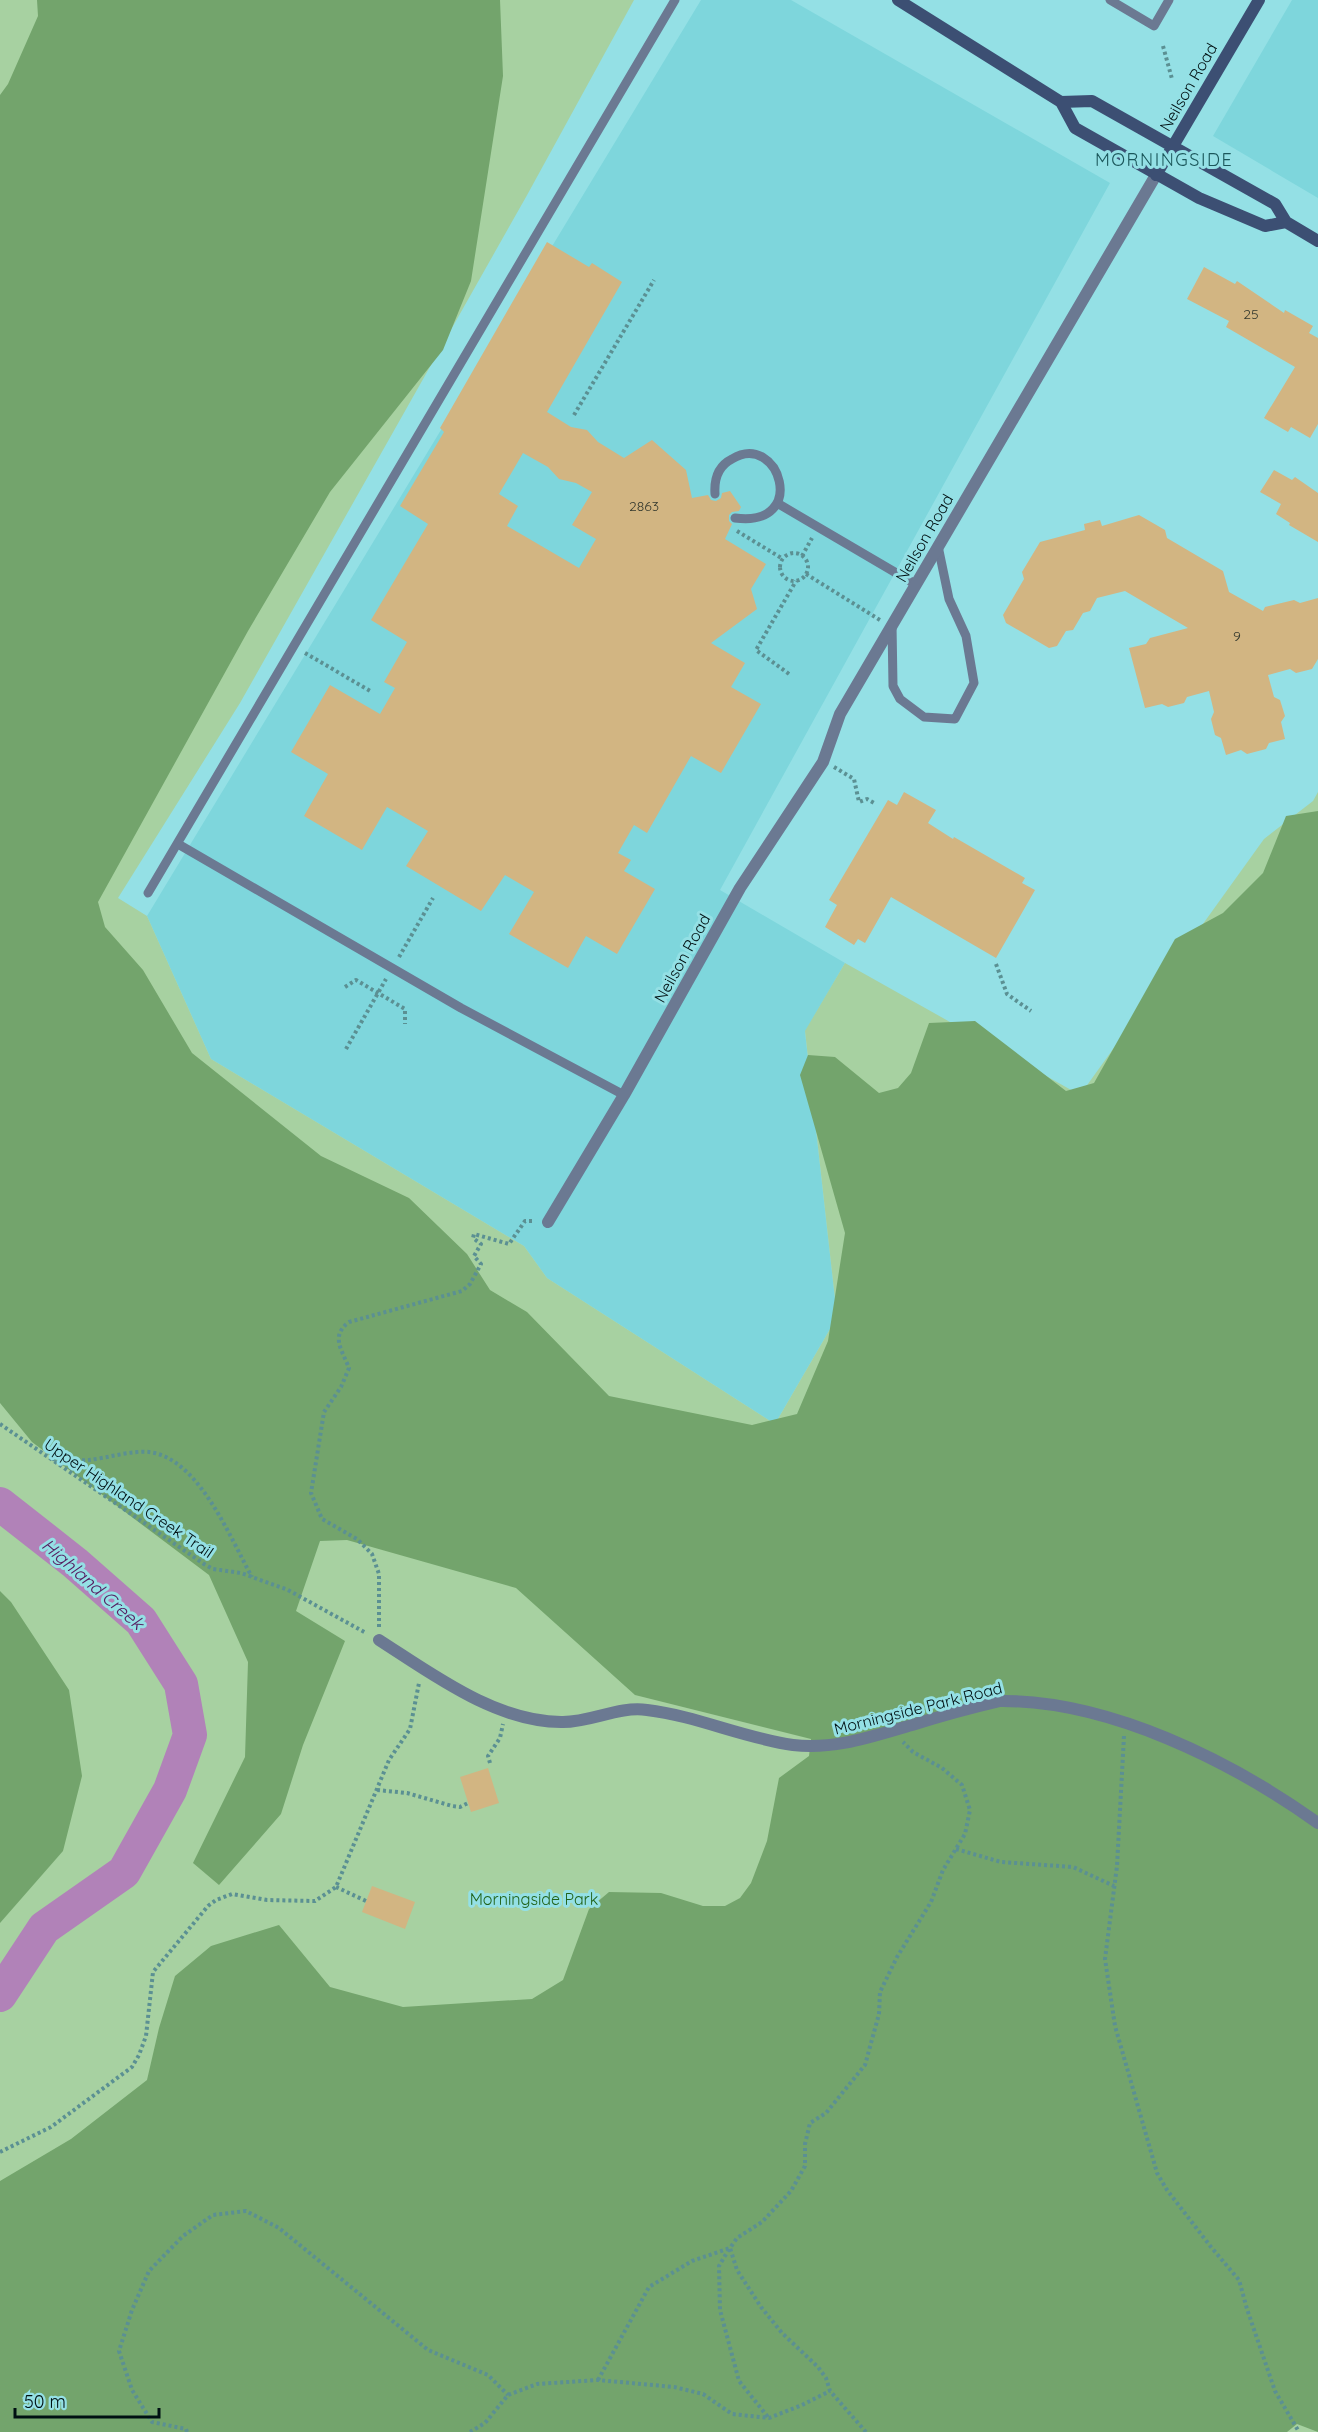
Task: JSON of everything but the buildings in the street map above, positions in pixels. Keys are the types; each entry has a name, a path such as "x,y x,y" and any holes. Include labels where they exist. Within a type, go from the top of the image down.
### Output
{"main road":[{"path":"898,0 1061,102 1076,128 1156,174 1198,198 1265,226 1286,222"},
{"name":"Neilson Road","path":"1156,174 1258,0"},
{"path":"1061,102 1092,101 1275,204 1286,222 1318,242"}],"street":[{"name":"Neilson Road","path":"548,1222 624,1095 740,888 823,762 840,714 1156,174"},
{"name":"Morningside Park Road","path":"379,1640 420,1667 485,1704 506,1712 560,1723 575,1722 612,1712 646,1710 683,1716 792,1744 829,1746 1000,1701 1022,1701 1061,1707 1124,1724 1196,1750 1318,1823"}],"lane":[{"path":"148,893 675,0"},
{"path":"1110,0 1154,26 1169,0"},
{"path":"715,494 718,473 726,462 736,456 753,454 773,465 779,476 781,489 777,503 770,512 759,519 746,521 737,519"},
{"path":"777,503 915,584"},
{"path":"892,626 893,686 900,699 924,717 955,719 974,683 966,636 949,599 938,546"},
{"path":"178,844 461,1008 624,1095"}],"path":[{"path":"1163,46 1172,79"},
{"path":"574,415 654,280"},
{"path":"737,519 736,531 783,559"},
{"path":"802,556 818,527"},
{"path":"796,581 787,579 781,572 783,559 790,554 802,556 807,562 806,574"},
{"path":"806,574 892,626"},
{"path":"789,674 756,650 796,581 806,574"},
{"path":"294,646 372,692"},
{"path":"823,762 854,779 859,802 867,799 876,804"},
{"path":"346,1049 433,898"},
{"path":"996,964 1007,994 1030,1011"},
{"path":"345,987 356,980 405,1009 405,1024"},
{"path":"379,1640 379,1574 372,1554 357,1539 322,1519 311,1493 324,1412 341,1387 349,1368 338,1338 340,1328 348,1322 462,1291 470,1284 481,1264 474,1256 481,1244 473,1238 474,1234 509,1244 525,1221 548,1222"},
{"name":"Upper Highland Creek Trail","path":"0,1424 204,1564 213,1569 227,1570 252,1577 288,1590 379,1640"},
{"path":"50,1460 86,1460 149,1452 172,1459 189,1471 202,1488 252,1577"},
{"path":"0,2152 51,2127 132,2067 140,2055 146,2036 153,1972 208,1906 232,1894 267,1900 315,1901 336,1887 389,1760 410,1729 419,1694 420,1667"},
{"path":"489,1763 488,1756 500,1738 506,1712"},
{"path":"1124,1724 1123,1777 1106,1959 1115,2026 1157,2173 1167,2190 1239,2280 1275,2391 1299,2432"},
{"path":"769,2418 739,2381 720,2310 718,2266 736,2238 762,2222 791,2191 805,2166 805,2144 810,2123 826,2113 865,2065 879,2014 880,1992 897,1957 931,1902 943,1870 965,1834 970,1810 962,1785 942,1768 913,1752 892,1731"},
{"path":"378,1790 407,1793 452,1806 460,1807 468,1803"},
{"path":"956,1849 1001,1863 1073,1867 1114,1886"},
{"path":"336,1887 366,1901"},
{"path":"187,2432 186,2429 152,2422 132,2390 119,2351 132,2310 149,2271 183,2236 213,2215 246,2211 279,2228 429,2350 488,2375 507,2395"},
{"path":"598,2380 649,2287 692,2261 730,2248"},
{"path":"730,2248 737,2270 761,2307 782,2333 818,2367 831,2391 866,2432"},
{"path":"470,2432 485,2423 507,2395 537,2384 598,2380 674,2387 703,2394 732,2414 769,2418 831,2391"}],"shaded area":[{"path":"701,0 791,0 1110,183 720,890 845,963 805,1032 837,1317 775,1424 547,1278 524,1246 211,1059 147,916"},
{"path":"1292,0 1318,0 1318,198 1213,136"}],"green space":[{"name":"Morningside Park","path":"0,0 634,0 526,197 240,703 118,898 147,916 211,1059 524,1246 547,1278 775,1424 837,1317 805,1031 845,963 1080,1095 1264,839 1313,801 1318,792 1318,2432 0,2432"},
{"name":"Morningside Park","path":"37,0 500,0 503,76 471,281 443,350 330,492 248,631 98,902 105,927 143,970 192,1053 321,1156 409,1198 467,1254 490,1290 527,1312 609,1396 752,1425 797,1414 828,1341 845,1233 800,1075 808,1055 835,1057 879,1093 898,1088 911,1073 929,1023 975,1021 1066,1091 1094,1083 1175,939 1223,913 1263,873 1286,816 1318,811 1318,2432 1297,2424 1287,2432 0,2432 0,2181 71,2139 147,2080 159,2028 175,1976 211,1946 279,1925 330,1987 403,2007 532,1999 563,1980 589,1909 609,1892 661,1893 703,1906 725,1906 740,1898 751,1883 767,1841 779,1778 809,1756 811,1739 635,1695 516,1588 347,1540 320,1541 296,1611 345,1641 303,1745 281,1814 219,1885 193,1863 245,1757 248,1662 209,1575 32,1442 0,1403 0,95 8,84 38,16"},
{"path":"0,1591 11,1602 69,1690 82,1776 63,1851 0,1923"}],"waterway":[{"name":"Highland Creek","path":"0,1504 75,1563 141,1621 181,1684 190,1735 170,1790 124,1872 44,1928 0,1995"}],"district":[{"name":"MORNINGSIDE","path":"1164,159"}]}
